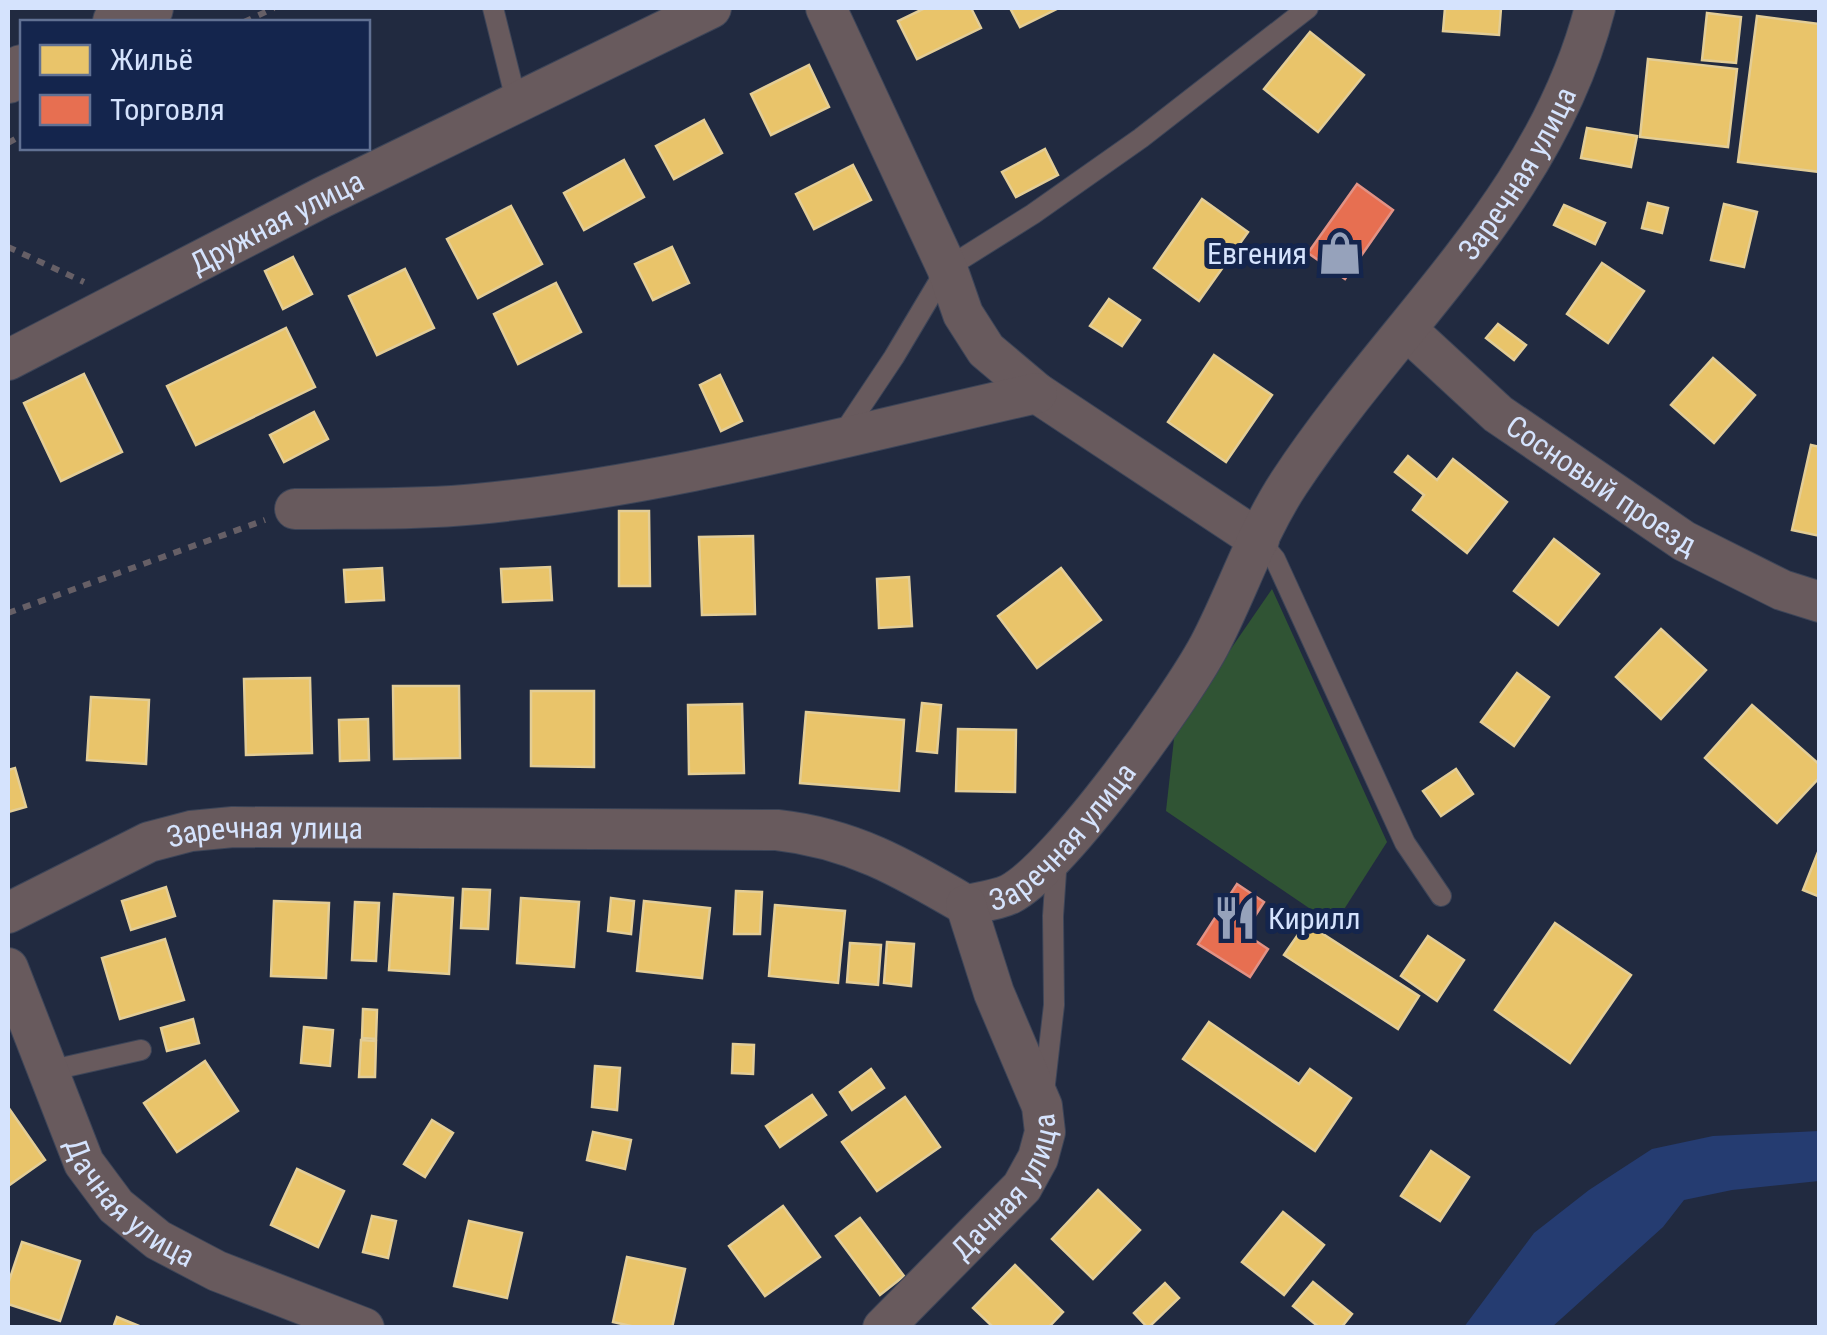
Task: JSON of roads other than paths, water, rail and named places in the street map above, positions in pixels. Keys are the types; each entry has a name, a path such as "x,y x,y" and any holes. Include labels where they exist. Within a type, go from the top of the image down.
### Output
{"street":[{"path":"122,20 148,8"},
{"name":"Дружная улица","path":"8,360 323,197 711,8"},
{"path":"826,8 946,268 963,314 986,350 1037,393 1258,540"},
{"name":"Заречная улица","path":"8,913 148,842 191,831 275,827 777,830 818,834 858,846 966,905 1009,894 1037,874 1153,731 1207,650 1287,486 1328,427 1481,235 1527,169 1564,101 1595,8"},
{"name":"Сосновый проезд","path":"1408,331 1498,414 1684,541 1782,590 1820,602"},
{"path":"294,510 475,504 550,494 776,453 1037,393"},
{"name":"Дачная улица","path":"883,1328 1022,1187 1038,1158 1045,1132 1042,1106 994,993 966,905"},
{"name":"Дачная улица","path":"8,968 84,1163 116,1206 158,1240 217,1271 364,1328"}],"lane":[{"path":"494,8 517,104"},
{"path":"841,437 946,268 1033,214 1141,138 1308,8"},
{"path":"1258,540 1276,559 1405,844 1441,896"},
{"path":"1042,1106 1054,1005 1053,916 1058,850"},
{"path":"48,1072 141,1050"}],"water":[{"path":"1819,1131 1819,1181 1732,1190 1684,1200 1663,1227 1552,1327 1464,1327 1534,1233 1589,1190 1652,1149 1713,1136"}],"place":[{"name":"Евгения","path":"1340,253"},
{"name":"Кирилл","path":"1235,918"}]}
